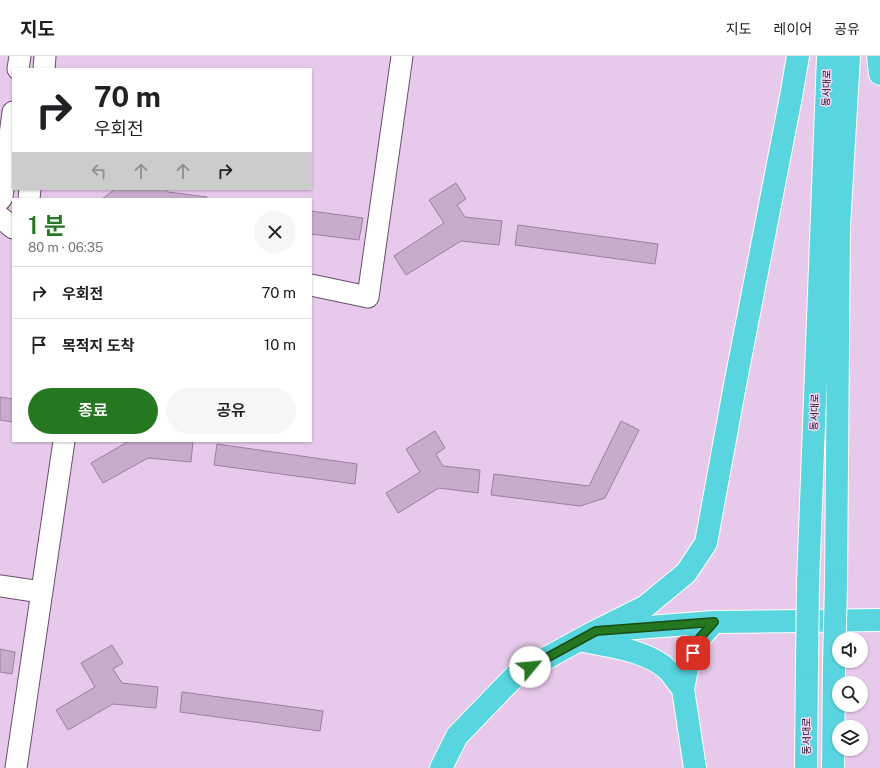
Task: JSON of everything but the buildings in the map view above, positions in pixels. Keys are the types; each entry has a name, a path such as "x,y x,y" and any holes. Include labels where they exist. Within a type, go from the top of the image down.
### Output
{"highway":[{"path":"441,768 456,736 517,674 646,606 686,573 706,543 735,385 790,105 798,56"},
{"name":"동서대로","path":"806,768 808,583 828,56"},
{"name":"동서대로","path":"833,768 839,226 849,56"},
{"path":"878,56 880,74"},
{"path":"587,636 714,622 880,620"},
{"path":"695,768 683,688 688,664 697,641 714,622"},
{"path":"587,636 647,656 668,670 683,688"}],"street":[{"path":"18,68 20,56"},
{"path":"44,68 45,56"},
{"path":"312,285 368,297 402,56"},
{"path":"12,122 4,205 12,225"},
{"path":"0,236 3,237 12,233"},
{"path":"16,768 64,442"},
{"path":"0,586 41,592"}],"route":[{"path":"530,667 596,631 714,622 697,641 693,653"}]}
